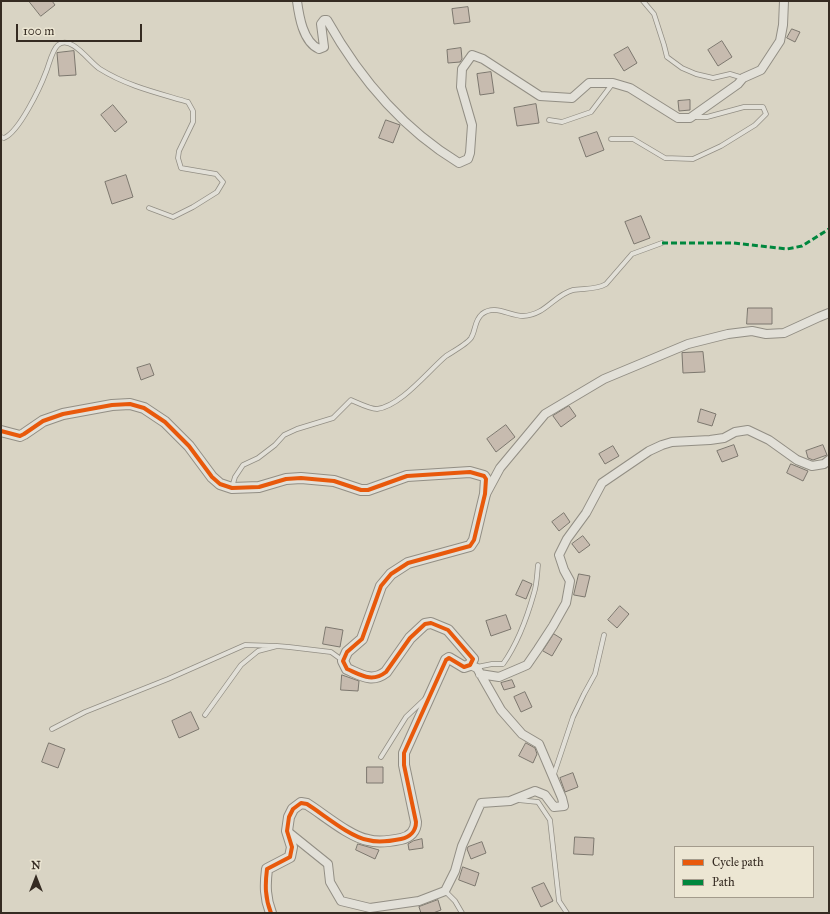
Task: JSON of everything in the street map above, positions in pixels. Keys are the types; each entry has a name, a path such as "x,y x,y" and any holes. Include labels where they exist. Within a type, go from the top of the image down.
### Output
{"street":[{"path":"297,1 305,33 314,47 318,49 324,47 321,24 324,20 328,20 340,42 358,69 397,115 438,150 459,163 468,159 470,153 472,125 460,87 462,69 472,54 483,59 540,96 572,98 589,83 613,83 630,88 678,118 690,118 738,84 743,78 762,70 780,41 783,25 784,1"},
{"path":"485,494 500,468 545,414 604,379 688,344 728,334 752,331 766,334 784,333 829,313"},
{"path":"1,431 20,436 43,421 63,414 112,405 130,404 144,408 165,422 190,446 212,477 220,484 232,488 259,487 286,479 301,478 334,482 361,490 368,490 407,476 470,472 486,478 485,494 474,540 470,546 408,563 391,574 381,586 362,639 347,652 343,661 347,669 374,679 382,676 386,672 410,638 425,624 431,623 448,630 473,659 476,669 501,710 522,734 539,744 564,806 554,807 545,795 535,791 515,800 481,803 462,846 454,871 445,891 419,901 370,908 341,901 330,882 328,864 287,831"},
{"path":"271,913 266,902 265,883 267,869 290,857 292,848 287,831 289,817 293,809 301,803 307,804 353,835 368,840 392,841 405,838 413,832 416,828 416,822 404,765 404,753 446,660 449,658 464,667 476,669 499,677 527,666 566,603 570,582 559,555 567,539 586,513 602,483 649,451 662,445 672,442 724,438 735,432 748,430 769,440 797,460 812,466 824,464 829,460"}],"lane":[{"path":"643,1 654,14 667,57 682,68 696,74 713,78 730,74 743,78"},
{"path":"1,137 4,138 9,136 17,127 42,83 53,53 58,45 64,42 72,44 99,68 131,85 188,102 193,111 193,122 179,151 178,158 181,168 216,174 224,182 218,192 193,208 173,217 149,208"},
{"path":"550,120 562,122 590,112 613,83"},
{"path":"611,139 633,140 665,158 693,159 721,146 755,125 766,114 763,107 744,107 707,116 690,118"},
{"path":"232,488 235,477 243,466 258,458 275,445 284,435 297,429 333,418 351,400 375,409 387,406 400,398 426,376 445,357 471,338 477,318 484,313 493,310 522,316 542,312 563,295 573,290 601,287 606,284 632,254 662,243"},
{"path":"476,669 492,664 503,664 511,653 519,636 535,592 538,565"},
{"path":"553,777 573,717 595,674 604,635"},
{"path":"52,729 85,712 168,679 245,645 277,646 331,652 343,661"},
{"path":"205,715 241,665 258,651 277,646"},
{"path":"381,757 406,717 430,694"},
{"path":"515,800 538,802 550,820 559,901 567,913"},
{"path":"445,891 455,901 462,913"}],"building":[{"path":"29,1 52,1 55,5 41,16"},
{"path":"468,7 470,22 454,24 452,9"},
{"path":"792,29 800,32 795,42 787,38"},
{"path":"722,41 732,57 718,66 708,50"},
{"path":"628,47 637,63 624,71 614,55"},
{"path":"461,48 462,59 460,62 448,63 447,50"},
{"path":"74,51 76,75 59,76 57,53"},
{"path":"491,72 494,93 480,95 477,74"},
{"path":"690,100 690,110 679,111 678,101"},
{"path":"536,104 539,123 517,126 514,108"},
{"path":"113,105 127,122 115,132 101,115"},
{"path":"386,120 400,125 393,143 379,138"},
{"path":"597,132 604,150 586,157 579,138"},
{"path":"126,175 133,197 112,204 105,182"},
{"path":"641,216 650,238 634,244 625,222"},
{"path":"748,308 772,308 772,324 747,324"},
{"path":"703,352 705,372 683,373 682,353"},
{"path":"150,364 154,375 141,380 137,368"},
{"path":"569,406 576,416 561,427 553,416"},
{"path":"701,409 716,414 712,426 698,422"},
{"path":"506,425 515,437 496,452 487,439"},
{"path":"734,445 738,456 722,462 717,451"},
{"path":"823,445 827,455 813,460 808,458 806,451"},
{"path":"613,446 619,456 605,464 599,454"},
{"path":"791,464 808,471 803,481 787,473"},
{"path":"564,513 570,522 559,531 552,522"},
{"path":"583,536 590,545 579,553 572,544"},
{"path":"579,574 590,576 585,597 574,595"},
{"path":"523,580 532,584 526,599 516,595"},
{"path":"620,606 629,614 617,628 608,620"},
{"path":"506,615 511,629 491,636 486,621"},
{"path":"326,627 343,630 340,647 323,644"},
{"path":"554,634 562,639 552,656 543,651"},
{"path":"342,675 359,681 358,691 341,690"},
{"path":"512,680 515,687 504,690 501,683"},
{"path":"525,692 532,707 521,712 514,697"},
{"path":"191,712 199,729 179,738 172,721"},
{"path":"49,743 65,749 58,768 42,762"},
{"path":"526,743 535,748 537,754 533,763 519,756"},
{"path":"367,767 383,767 383,783 367,783"},
{"path":"573,773 578,787 565,792 560,778"},
{"path":"575,837 594,838 593,855 574,854"},
{"path":"422,839 423,848 409,850 408,844"},
{"path":"482,842 486,853 471,859 467,849 468,847"},
{"path":"358,844 379,850 375,859 356,850"},
{"path":"463,867 479,873 475,886 459,880"},
{"path":"544,883 553,901 541,907 532,888"},
{"path":"438,900 441,910 433,913 421,913 419,907"}],"marked path":[{"path":"662,243 733,243 787,249 802,246 829,229"}],"cycle path":[{"path":"1,431 20,436 43,421 63,414 112,405 130,404 144,408 165,422 189,446 212,477 220,484 232,488 259,487 286,479 301,478 334,481 361,490 368,490 407,476 470,472 484,476 486,479 485,494 474,540 470,546 408,563 391,574 381,586 362,639 347,652 343,661 347,669 366,677 376,677 381,675 386,672 410,638 425,624 431,623 448,630 473,659 470,665 464,667 449,658 446,660 404,753 404,765 416,822 414,831 407,837 401,839 380,842 372,841 353,835 307,804 301,803 293,809 289,817 287,831 292,847 290,857 267,869 266,891 271,913"}]}
